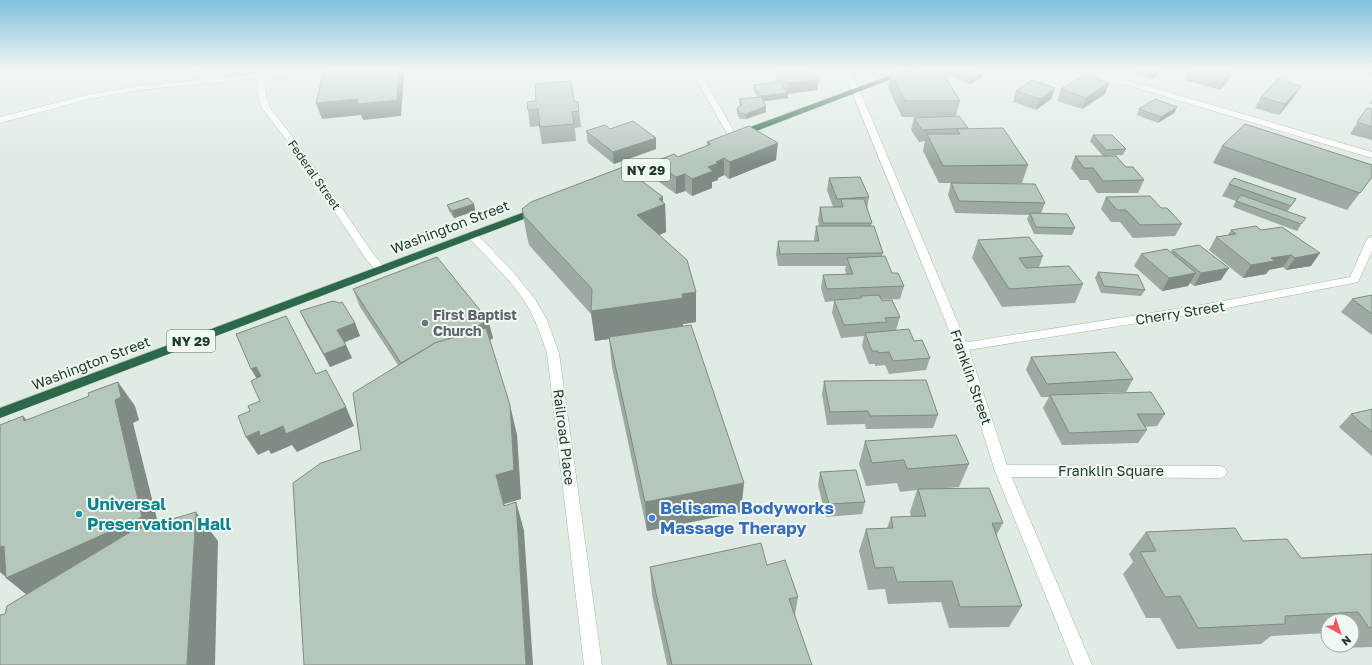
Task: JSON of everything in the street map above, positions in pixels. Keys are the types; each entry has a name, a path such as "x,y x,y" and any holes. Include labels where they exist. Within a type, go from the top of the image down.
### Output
{"highway":[{"path":"729,138 827,101"},
{"name":"NY 29","path":"609,184 680,157"},
{"name":"Washington Street","path":"0,413 544,208"}],"street":[{"path":"0,120 73,101"},
{"name":"Federal Street","path":"264,101 266,108 292,142 370,257 381,269"},
{"path":"711,101 729,138"},
{"name":"Franklin Street","path":"858,101 962,347 1002,471 1083,665"},
{"path":"1190,101 1372,155"},
{"name":"Railroad Place","path":"472,234 531,302 544,326 553,353 593,665"},
{"name":"Cherry Street","path":"962,347 1170,315 1283,295 1354,280 1372,239"},
{"name":"Franklin Square","path":"1002,471 1220,472"}],"building":[{"path":"316,101 337,101 316,103"},
{"path":"358,101 387,101 358,104"},
{"path":"574,101 578,102 579,111 572,112 574,124 540,127 538,109 528,110 527,102"},
{"path":"740,101 763,101 766,106 746,114 740,113 737,108 742,105"},
{"path":"1152,101 1161,101 1177,107 1161,117 1139,109"},
{"path":"1275,101 1288,101 1285,104"},
{"path":"1367,108 1372,109 1372,127 1357,122"},
{"path":"959,116 968,128 922,130 914,118"},
{"path":"633,121 656,138 613,152 586,131 605,125 610,129"},
{"path":"1245,124 1372,165 1372,177 1360,193 1222,146"},
{"path":"749,126 778,143 730,162 724,158 716,162 719,163 708,167 713,171 692,179 685,174 676,177 654,162 674,154 678,157 711,144 707,142"},
{"path":"1003,128 1028,165 943,166 927,134 960,134 957,129"},
{"path":"1093,135 1112,135 1126,149 1106,150"},
{"path":"1075,156 1116,156 1126,167 1133,167 1144,180 1103,181 1093,168 1084,168"},
{"path":"623,167 663,197 659,199 665,204 637,215 687,260 696,292 682,294 683,298 591,311 592,289 524,216 522,209 531,202"},
{"path":"860,177 869,197 837,199 829,178"},
{"path":"1234,178 1296,199 1291,206 1229,184"},
{"path":"951,183 1035,184 1045,203 959,201"},
{"path":"1241,195 1306,218 1301,224 1236,201"},
{"path":"1150,196 1161,208 1167,208 1182,224 1140,225 1126,210 1117,210 1106,197"},
{"path":"468,198 474,204 452,211 447,205"},
{"path":"841,199 864,199 872,223 823,223 820,207 843,207"},
{"path":"1030,213 1067,214 1075,228 1036,227"},
{"path":"816,226 874,226 883,253 780,254 778,241 819,241"},
{"path":"1256,226 1261,230 1282,227 1320,253 1295,258 1291,255 1271,258 1275,261 1251,265 1216,237 1236,234 1231,230"},
{"path":"1029,237 1043,256 1019,258 1026,268 1069,266 1083,284 1009,289 978,240"},
{"path":"1199,245 1229,268 1201,273 1172,250"},
{"path":"1167,249 1196,273 1169,278 1141,254"},
{"path":"885,256 892,273 898,273 904,286 827,289 823,275 853,274 847,258"},
{"name":"First Baptist Church","path":"437,257 488,320 464,334 435,343 401,363 353,289"},
{"path":"1098,272 1138,275 1145,290 1104,286"},
{"path":"879,295 882,301 892,300 900,317 885,318 887,322 844,325 834,300"},
{"path":"1372,295 1372,314 1352,299"},
{"path":"333,301 340,303 342,302 355,323 337,330 346,345 324,354 300,311"},
{"path":"286,316 316,374 326,370 346,407 286,434 283,426 260,436 259,431 246,437 238,416 250,411 248,406 260,401 251,381 261,376 256,367 251,369 236,334"},
{"path":"691,325 744,483 645,502 609,337"},
{"path":"486,328 510,405 514,470 496,475 504,506 516,502 526,665 304,665 293,483 321,463 361,450 353,393 435,343"},
{"path":"909,329 914,341 922,340 930,358 893,361 889,352 878,353 878,351 872,351 865,333"},
{"path":"1115,352 1133,379 1047,384 1031,357"},
{"path":"926,380 938,415 870,416 868,411 830,412 824,381"},
{"name":"Universal Preservation Hall","path":"118,382 121,397 115,400 142,517 6,578 4,546 0,547 0,425 23,416 24,421 89,396 88,393"},
{"path":"1151,392 1165,414 1137,414 1147,430 1069,433 1050,395"},
{"path":"1372,409 1372,432 1351,414"},
{"path":"956,435 969,464 907,469 904,460 872,463 865,441"},
{"path":"856,470 865,502 829,504 820,472"},
{"path":"989,488 1003,523 992,523 1022,606 960,607 952,581 897,582 893,567 875,568 866,529 893,528 891,517 926,516 918,489"},
{"path":"196,512 187,665 0,665 0,615 5,614 7,606 132,531"},
{"path":"1235,528 1243,541 1287,539 1301,558 1372,554 1372,627 1369,628 1358,612 1285,616 1285,624 1198,628 1180,596 1165,597 1140,552 1156,551 1146,532"},
{"path":"761,543 767,565 785,560 798,597 789,599 812,665 672,665 650,567"}],"place":[{"name":"First Baptist Church","path":"425,323"},
{"name":"Universal Preservation Hall","path":"79,514"},
{"name":"Belisama Bodyworks Massage Therapy","path":"652,518"}]}
